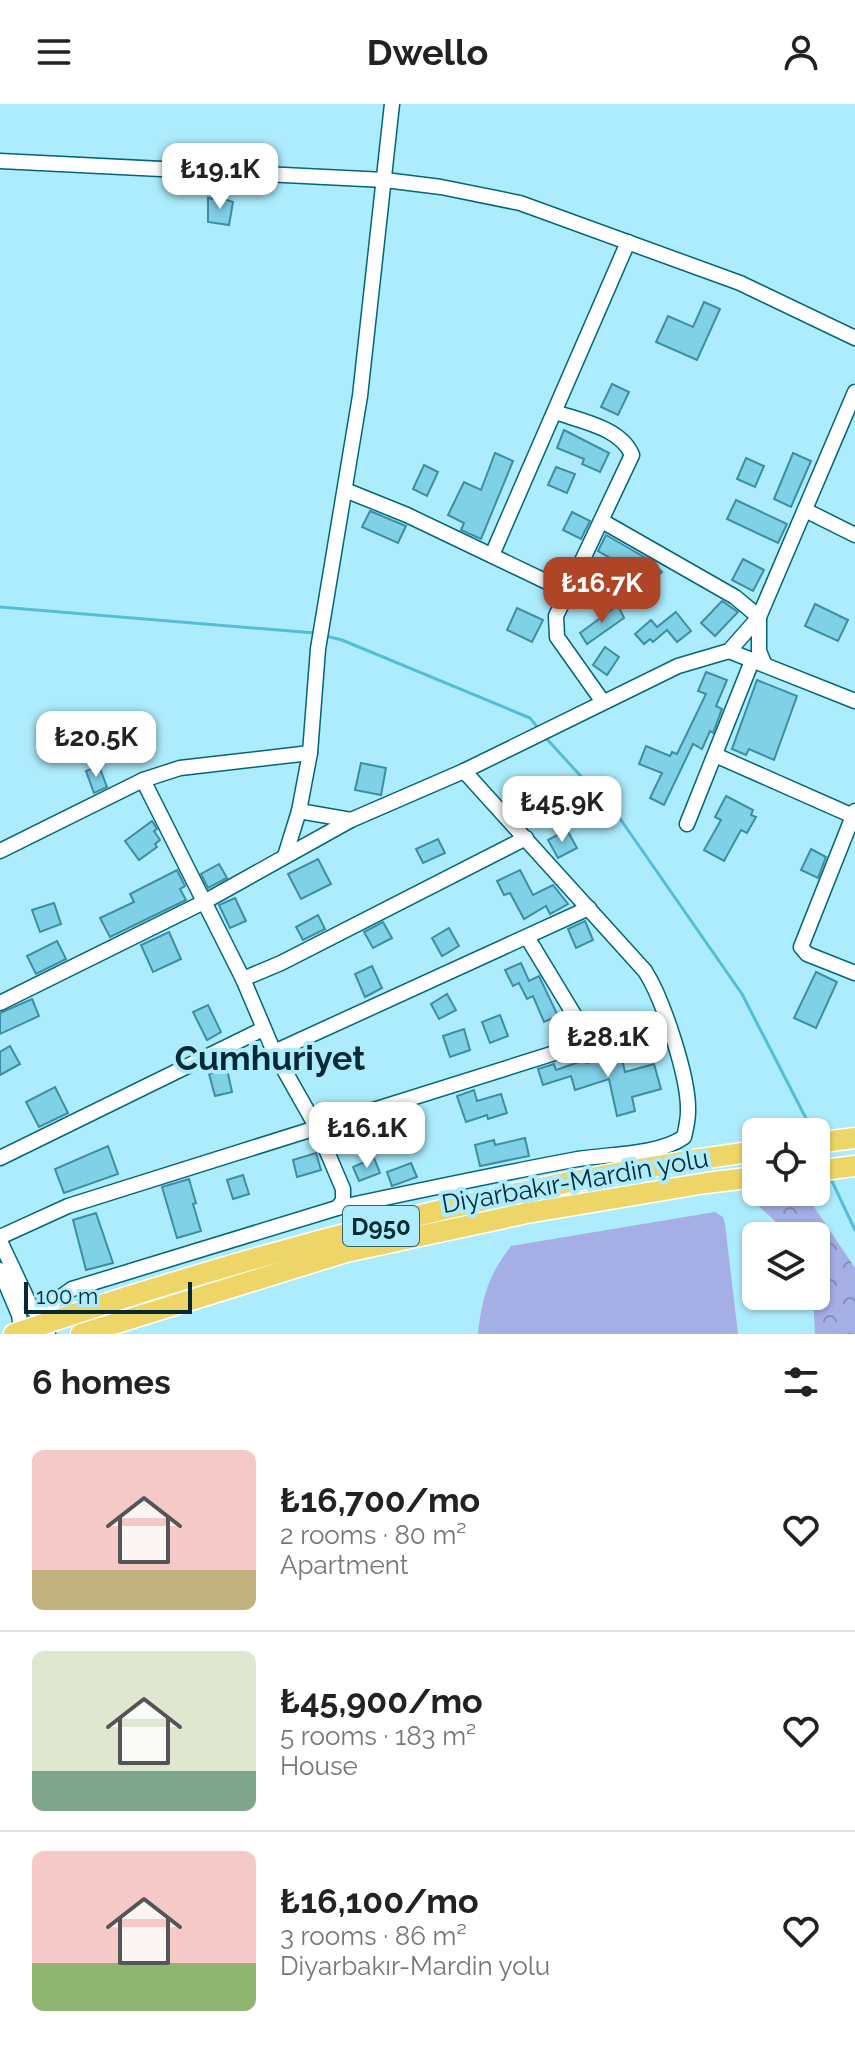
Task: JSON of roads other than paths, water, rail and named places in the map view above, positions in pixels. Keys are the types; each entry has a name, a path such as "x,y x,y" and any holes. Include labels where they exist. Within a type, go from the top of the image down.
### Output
{"highway":[{"path":"830,1141 853,1138"},
{"name":"Diyarbakır-Mardin yolu","path":"19,1333 46,1328 336,1236 539,1188 742,1153"},
{"path":"830,1169 855,1166"},
{"name":"Diyarbakır-Mardin yolu","path":"81,1334 119,1329 346,1252 527,1213 742,1179"}],"street":[{"path":"285,856 299,811 310,753 318,649 360,396 392,104"},
{"path":"0,161 385,180 441,187 520,203 740,283 855,338"},
{"path":"492,555 628,242"},
{"path":"0,1003 204,902 351,820 464,771 678,666 729,651 759,617 855,392"},
{"path":"555,412 591,424 623,440 632,455 556,616 557,637 603,702"},
{"path":"345,490 407,515 568,592"},
{"path":"805,510 855,535"},
{"path":"602,521 735,597 759,617"},
{"path":"687,824 758,662 759,617"},
{"path":"729,651 855,701"},
{"path":"0,851 143,780 180,768 310,753"},
{"path":"715,755 854,814 801,947 807,954 855,973"},
{"path":"46,1328 48,1306 72,1289 337,1208 606,1154 671,1147 684,1137 688,1113 687,1091 666,1018 645,971 464,771"},
{"path":"143,780 243,979 274,1052 317,1128 343,1189 343,1201 337,1208"},
{"path":"299,811 351,820"},
{"path":"243,979 281,963 526,838"},
{"path":"274,1052 589,908"},
{"path":"527,937 590,1041"},
{"path":"46,1328 31,1307 0,1239 68,1206 666,1018"},
{"path":"0,1158 263,1029"},
{"path":"0,1270 19,1315 19,1333"}],"waterway":[{"path":"0,607 315,633"},
{"path":"326,636 530,718 538,728"},
{"path":"545,737 621,820 742,994 806,1118"},
{"path":"830,1177 855,1230"}],"district":[{"name":"Cumhuriyet","path":"270,1058"}]}
